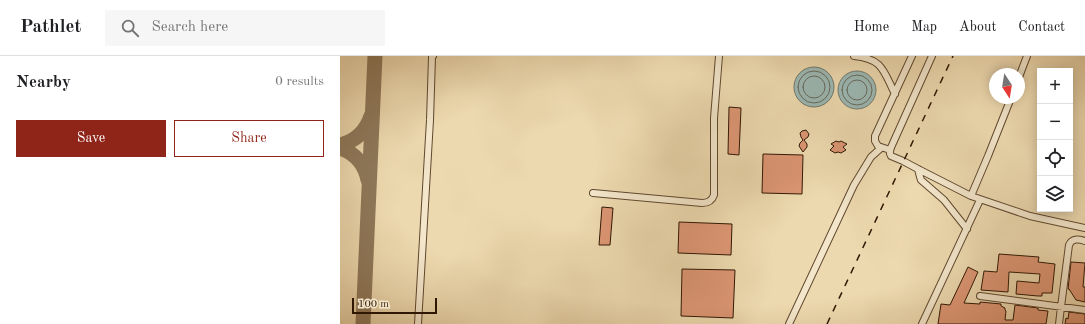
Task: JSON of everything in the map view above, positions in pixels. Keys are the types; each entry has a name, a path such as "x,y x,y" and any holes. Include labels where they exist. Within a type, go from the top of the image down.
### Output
{"street":[{"path":"418,324 433,56"},
{"path":"593,193 702,203 708,202 712,199 714,195 714,118 719,56"},
{"path":"854,56 876,62 881,67 895,94"},
{"path":"872,60 880,56"},
{"path":"890,150 880,148 876,144 875,136 912,56"},
{"path":"932,56 890,150 890,155 980,200 1036,217 1085,228"},
{"path":"1022,68 1027,56"},
{"path":"970,196 1009,104"},
{"path":"789,324 854,185 871,156 880,148"},
{"path":"918,169 921,180 944,200 967,230"},
{"path":"922,324 980,200"},
{"path":"1060,324 1069,246 1074,240 1078,239 1085,241"},
{"path":"980,296 1085,310"}],"water":[{"path":"810,67 818,67 825,70 831,76 834,87 831,98 825,104 818,107 810,107 803,104 797,98 794,91 794,83 797,76 803,70"},
{"path":"853,71 861,71 871,76 875,83 875,97 871,104 861,109 853,109 843,104 841,101 838,94 838,86 843,76 846,74"}],"building":[{"path":"729,107 741,108 739,155 728,154"},
{"path":"806,130 809,134 804,140 807,147 803,152 799,146 803,140 800,133"},
{"path":"836,141 841,141 847,144 843,147 846,150 841,153 835,153 830,150 834,146 831,144"},
{"path":"763,154 803,155 802,194 762,193"},
{"path":"602,207 613,208 610,245 599,245"},
{"path":"679,222 732,224 731,255 678,253"},
{"path":"999,254 1039,257 1038,262 1055,264 1052,293 1042,293 1042,296 1016,294 1017,281 1039,283 1040,274 1009,272 1008,292 981,290 984,271 997,272"},
{"path":"1071,262 1085,263 1083,287 1085,287 1085,302 1076,300 1068,289"},
{"path":"968,267 978,272 964,303 980,304 980,302 1001,304 1006,311 1005,320 1013,320 1015,305 1038,308 1038,310 1048,311 1046,324 938,324 941,304 950,305"},
{"path":"682,269 735,270 733,318 681,316"},
{"path":"1069,312 1085,314 1085,324 1065,324 1066,318 1068,319"}],"taxiway":[{"path":"363,324 375,56"},
{"path":"340,145 351,141 360,135 371,116"},
{"path":"340,148 355,156 362,165 368,180"}],"railway":[{"path":"827,324 953,56"}]}
